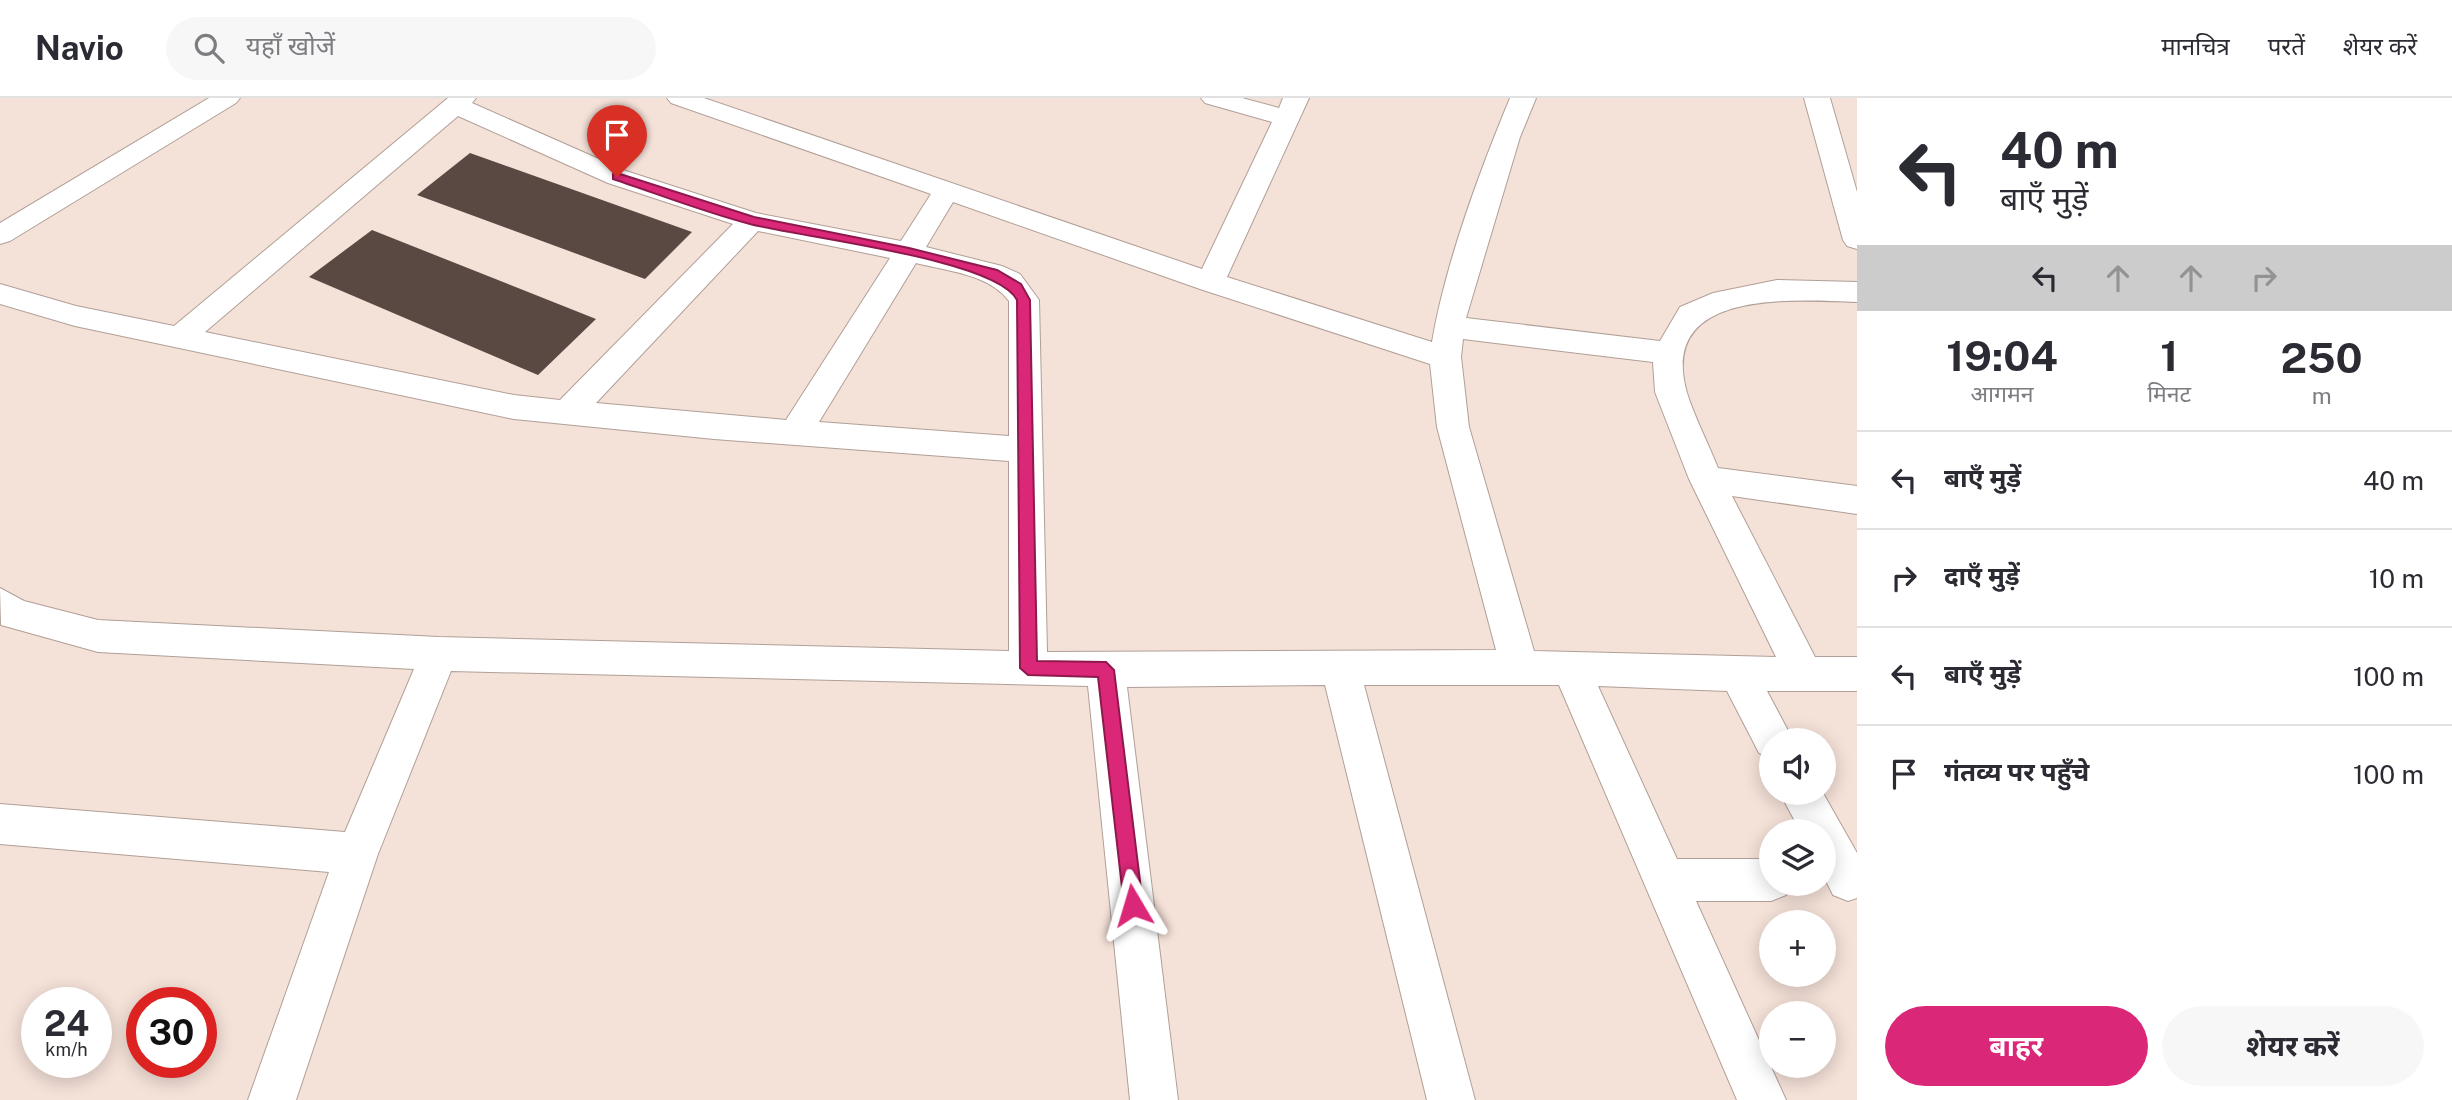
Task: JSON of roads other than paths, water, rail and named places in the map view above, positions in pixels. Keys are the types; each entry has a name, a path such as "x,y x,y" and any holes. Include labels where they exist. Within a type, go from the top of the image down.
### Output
{"street":[{"path":"0,235 228,98"},
{"path":"680,98 1210,282 1448,342 1668,353"},
{"path":"1210,282 1290,108 1214,98"},
{"path":"1520,667 1453,427 1448,342 1453,306 1507,137 1523,98"},
{"path":"1817,98 1850,185 1857,240"},
{"path":"179,338 459,101 617,177 752,221 909,252 992,273 1017,287 1024,300 1028,668"},
{"path":"796,432 947,190"},
{"path":"568,412 752,221"},
{"path":"1803,673 1706,479 1671,392 1668,353 1690,314 1724,300 1777,290 1857,292"},
{"path":"0,294 75,316 500,404 1025,450"},
{"path":"1706,479 1857,500"},
{"path":"0,604 14,614 98,636 439,654 1106,670 1520,667 1572,671 1857,674"},
{"path":"272,1100 357,854 439,654"},
{"path":"1340,668 1451,1100"},
{"path":"1106,670 1154,1100"},
{"path":"1572,671 1762,1100"},
{"path":"1738,674 1767,728"},
{"path":"0,824 357,854"},
{"path":"1836,864 1843,880"},
{"path":"1664,880 1759,880"}]}
